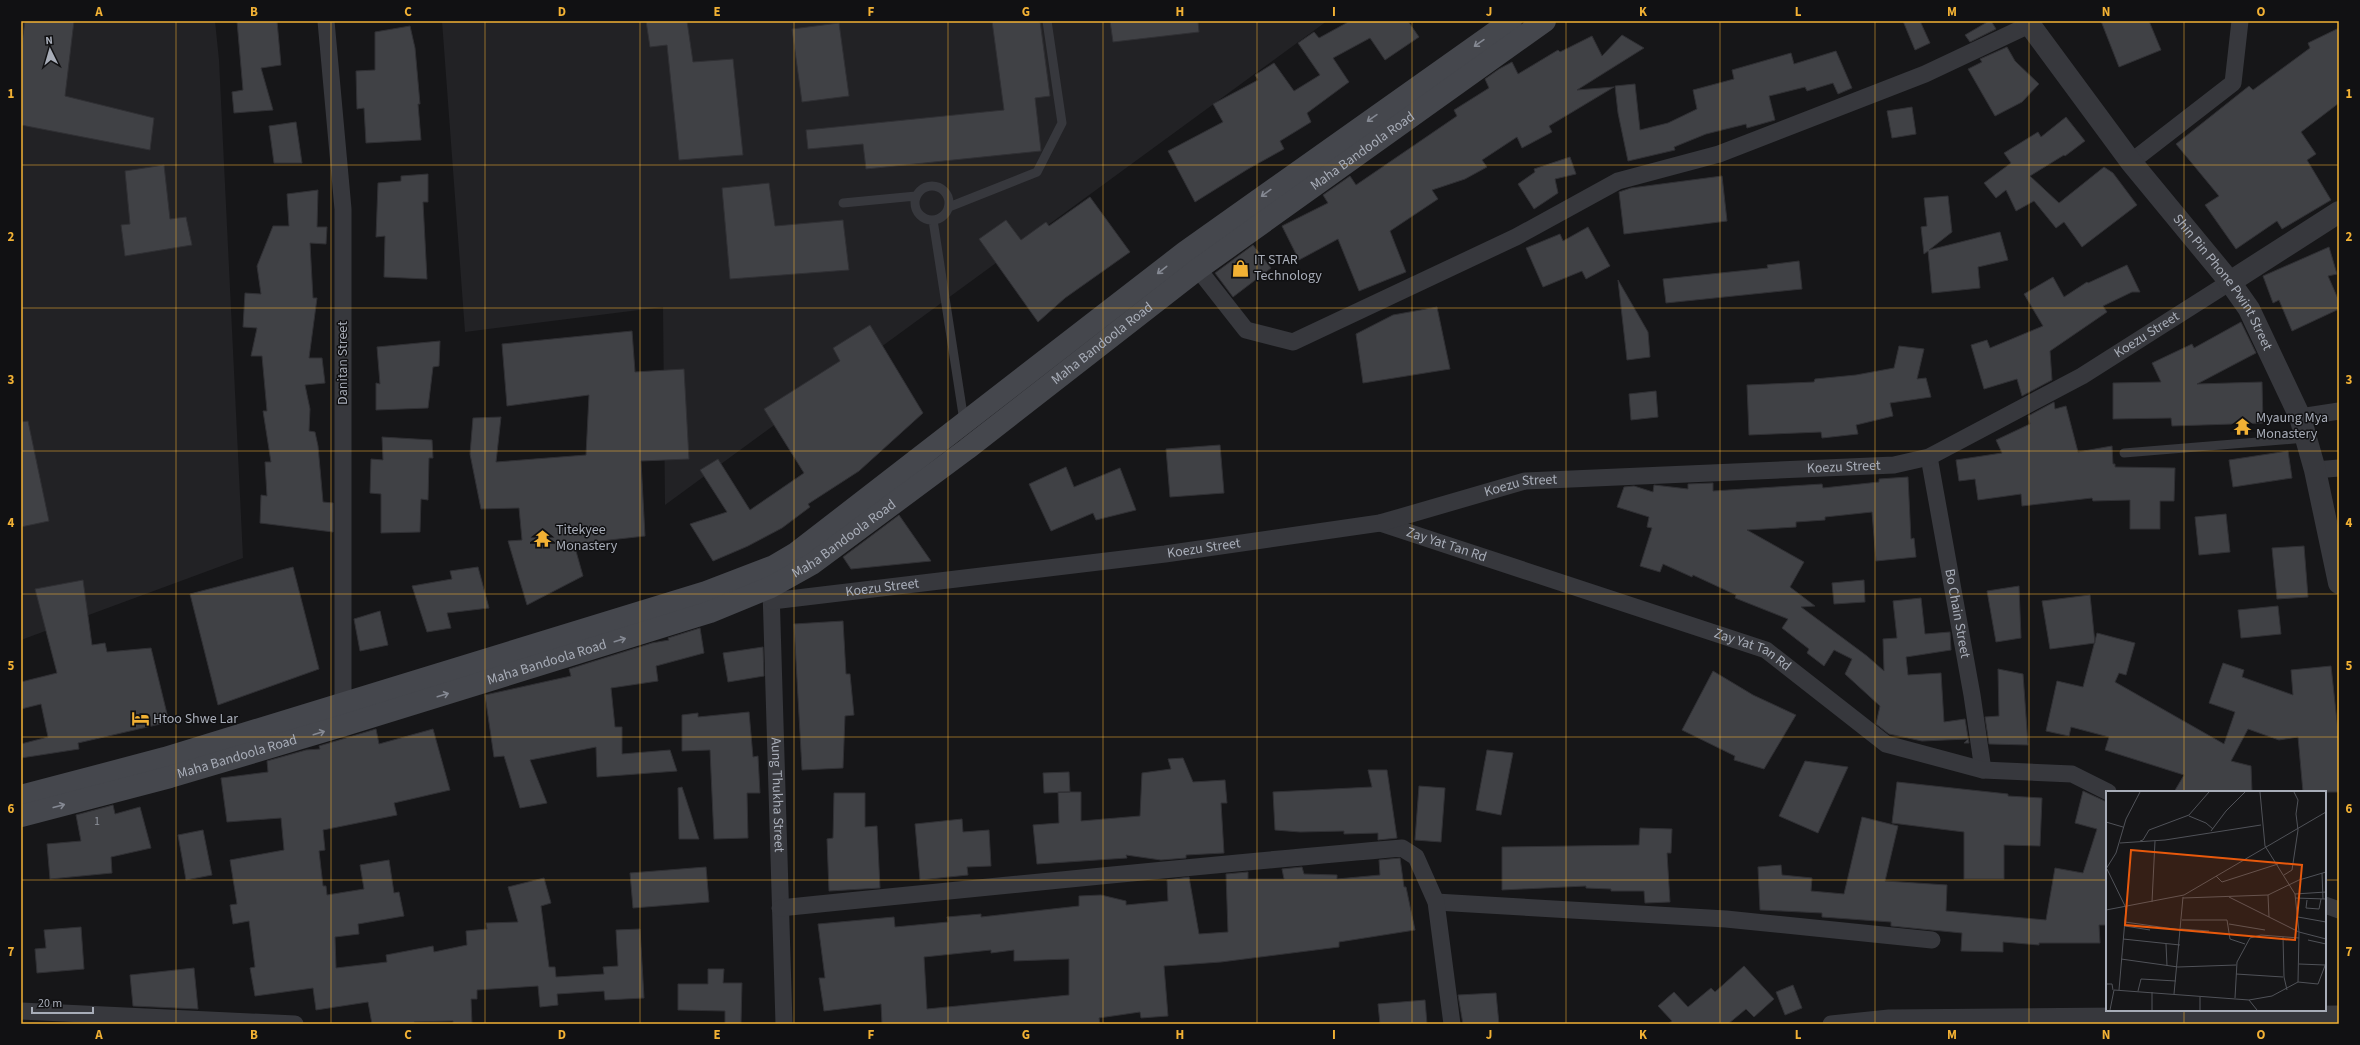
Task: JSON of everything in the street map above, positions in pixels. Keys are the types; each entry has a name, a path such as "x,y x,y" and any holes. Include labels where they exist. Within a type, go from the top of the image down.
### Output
{"main road":[{"name":"Maha Bandoola Road","path":"21,816 170,777 345,725 710,612 772,585 796,553 966,437 1191,260 1511,21"},
{"name":"Maha Bandoola Road","path":"1191,260 1545,21"},
{"name":"Maha Bandoola Road","path":"21,796 165,758 343,705 706,592 772,585"}],"street":[{"name":"Danitan Street","path":"326,21 343,209 343,705"},
{"path":"2131,162 2233,83 2240,21"},
{"path":"1191,260 1246,330 1293,342 1516,237 1618,181 1726,151 1925,74 2028,23"},
{"name":"Shin Pin Phone Pwint Street","path":"2028,23 2131,162 2230,282 2249,309 2300,417 2315,470 2339,583"},
{"path":"2230,282 2339,212"},
{"name":"Koezu Street","path":"772,585 1164,554 1380,522 1525,481 1894,465 1929,457 2082,376 2230,282"},
{"path":"2300,417 2339,411"},
{"name":"Bo Chain Street","path":"1929,457 1972,695 1983,770"},
{"path":"2315,470 2339,468"},
{"name":"Zay Yat Tan Rd","path":"1380,522 1766,650 1886,744 1983,770 2072,774 2106,791"},
{"name":"Aung Thukha Street","path":"772,585 784,1024"},
{"path":"780,908 1164,868 1250,863 1402,848 1416,857 1436,902 1452,1024"},
{"path":"1436,902 1726,918 1932,940"},
{"path":"2326,905 2339,910"},
{"path":"21,1011 295,1024"},
{"path":"1832,1024 1889,1018 2198,1019 2339,1014"}],"lane":[{"path":"916,196 916,207 918,212 922,217 933,220 943,216 949,207 1037,172 1062,123 1048,21"},
{"path":"843,203 916,196 925,187 936,186 945,191 948,196 949,207"},
{"path":"933,220 966,437"},
{"path":"2124,453 2306,438"}],"shaded area":[{"path":"21,21 215,21 219,60 243,558 21,640"},
{"path":"442,21 1327,21 665,505 663,307 465,332"}],"building":[{"path":"25,21 74,21 65,96 154,118 150,150 21,125 21,49"},
{"path":"237,21 277,21 281,65 261,68 273,110 234,113 232,92 243,90"},
{"path":"646,21 687,21 693,62 733,59 743,155 679,160 667,45 650,47"},
{"path":"992,21 1040,21 1050,96 1035,98 1041,151 866,169 863,144 808,149 806,130 1004,110"},
{"path":"1110,21 1198,21 1199,32 1113,42"},
{"path":"1350,21 1408,21 1419,37 1385,60 1370,38 1333,58 1349,82 1307,113 1311,122 1280,141 1284,149 1248,169 1195,202 1168,151 1223,122 1213,104 1258,80 1255,75 1274,63 1294,91 1320,75 1298,43 1314,32 1319,38"},
{"path":"1903,21 1920,21 1930,43 1915,50"},
{"path":"1991,21 1996,29 1970,42 1965,35"},
{"path":"2101,21 2149,21 2161,50 2119,67"},
{"path":"839,23 849,96 802,102 792,29"},
{"path":"410,26 415,48 420,104 418,104 421,140 366,143 364,108 357,109 356,71 375,70 375,32"},
{"path":"2339,28 2339,103 2301,132 2316,154 2307,160 2331,200 2282,229 2277,221 2236,249 2205,205 2219,196 2176,144 2249,86 2253,90 2310,48 2308,43"},
{"path":"1622,35 1644,48 1577,90 1614,87 1549,126 1552,132 1522,148 1517,137 1482,160 1487,167 1465,179 1432,190 1438,199 1390,231 1406,272 1359,291 1338,239 1299,260 1282,226 1328,203 1323,195 1350,176 1356,185 1457,116 1454,110 1489,88 1485,79 1499,69 1512,62 1518,74 1558,50 1560,52 1592,36 1602,56"},
{"path":"2007,47 2015,61 2039,84 2022,102 1995,116 1968,69 1982,62 1980,59"},
{"path":"1836,51 1852,88 1838,94 1833,83 1807,91 1805,87 1769,96 1775,120 1747,128 1746,124 1706,134 1674,147 1675,150 1628,161 1618,113 1615,86 1635,84 1640,130 1668,123 1697,109 1693,90 1734,79 1732,70 1791,53 1794,64"},
{"path":"1912,107 1916,134 1892,138 1887,111"},
{"path":"2066,117 2085,141 2065,156 2064,155 2030,176 2059,203 2104,167 2113,173 2137,205 2082,247 2064,222 2056,228 2034,201 2016,211 2006,190 1996,198 1984,183 2011,163 2004,153 2038,132 2041,137"},
{"path":"296,122 302,163 274,163 269,126"},
{"path":"1570,157 1576,174 1555,179 1558,193 1534,209 1518,184 1535,172 1534,169"},
{"path":"164,165 170,219 186,217 192,245 125,256 121,225 130,224 125,171"},
{"path":"428,174 428,202 423,202 427,279 384,277 385,236 376,237 378,183 401,181 401,176"},
{"path":"1722,176 1727,221 1624,234 1619,192 1631,188"},
{"path":"769,183 775,226 843,220 849,270 730,279 722,188"},
{"path":"318,190 317,227 327,227 326,244 310,243 313,298 317,298 309,358 322,358 325,383 305,385 310,409 309,431 315,432 318,446 323,502 333,503 333,532 260,523 261,495 267,496 265,462 271,462 263,411 267,411 262,356 251,356 257,328 243,327 245,293 261,294 257,266 273,226 289,226 287,194"},
{"path":"1948,196 1952,232 1929,250 2000,232 2008,260 1978,267 1980,288 1932,293 1928,251 1924,254 1921,227 1927,226 1924,198"},
{"path":"1090,197 1130,252 1065,298 1038,322 979,239 1006,220 1021,240 1046,222 1049,226"},
{"path":"1588,227 1610,266 1586,279 1582,271 1543,287 1526,248 1560,234 1563,241"},
{"path":"1253,245 1271,268 1233,297 1215,273"},
{"path":"2329,247 2337,274 2328,276 2339,301 2339,309 2292,331 2279,300 2273,303 2263,276"},
{"path":"1799,261 1802,289 1666,303 1663,279 1768,268 1767,265"},
{"path":"2127,265 2140,292 2132,292 2103,306 2107,312 2050,351 2052,380 2022,396 2017,379 1984,389 1971,345 1987,340 1990,348 2043,326 2024,294 2053,277 2064,297 2087,282 2088,283"},
{"path":"1618,280 1648,332 1650,357 1627,360"},
{"path":"1437,307 1450,369 1363,383 1356,334 1393,315"},
{"path":"2241,322 2256,353 2197,384 2262,382 2263,423 2172,426 2171,418 2113,419 2113,383 2161,382 2152,363 2192,344 2194,348"},
{"path":"870,325 923,413 859,471 808,504 810,507 782,528 748,546 713,561 690,524 727,512 700,470 718,459 750,510 804,473 764,409 840,361 833,348"},
{"path":"632,331 635,372 684,369 689,459 641,461 645,536 574,544 583,576 527,605 508,541 522,540 519,508 481,509 470,454 473,418 501,417 496,462 586,455 589,395 507,406 502,344"},
{"path":"440,341 439,366 433,367 428,408 376,410 376,383 380,384 377,347"},
{"path":"1899,346 1924,349 1917,379 1926,378 1931,397 1890,403 1893,416 1856,425 1858,434 1822,438 1821,432 1749,435 1747,385 1814,382 1815,379 1856,375 1894,368"},
{"path":"1656,391 1658,417 1631,420 1629,394"},
{"path":"2054,402 2055,409 2066,406 2078,452 2112,446 2113,464 2115,464 2115,467 2175,468 2174,501 2160,501 2160,529 2130,529 2130,500 2093,501 2092,498 2022,506 2021,494 1978,500 1975,479 1959,481 1956,460 2002,453 1996,440 2030,424 2028,416"},
{"path":"28,421 49,521 21,527 21,422"},
{"path":"382,437 432,440 433,458 429,458 428,500 421,499 420,532 381,533 381,494 370,493 371,459 383,460"},
{"path":"1220,445 1224,493 1170,497 1166,449"},
{"path":"2288,451 2292,478 2233,487 2229,460"},
{"path":"1066,467 1074,487 1120,468 1136,510 1096,520 1093,513 1051,531 1029,484"},
{"path":"1908,477 1911,539 1914,538 1916,557 1876,561 1872,512 1825,517 1825,520 1796,522 1796,527 1747,530 1804,562 1790,587 1815,606 1801,607 1867,656 1884,671 1883,639 1897,638 1893,601 1921,598 1925,634 1950,632 1951,650 1906,657 1908,675 1941,673 1944,722 1965,719 1969,743 1964,743 1968,739 1922,741 1889,734 1876,724 1880,706 1845,674 1852,659 1834,650 1824,666 1807,653 1809,649 1782,628 1788,619 1735,598 1736,595 1693,575 1692,577 1663,564 1660,572 1640,566 1652,528 1647,527 1649,517 1617,507 1624,487 1634,486 1653,492 1654,485 1688,489 1688,484 1713,483 1713,491 1822,484 1823,488 1879,482 1879,479"},
{"path":"2226,514 2230,552 2199,555 2195,517"},
{"path":"899,515 931,561 851,569 843,557"},
{"path":"2304,546 2308,597 2277,599 2272,548"},
{"path":"293,567 319,669 218,705 190,594"},
{"path":"478,567 489,608 447,613 451,628 427,632 412,586 452,579 450,571"},
{"path":"83,580 92,645 105,643 107,652 151,648 169,722 78,743 79,749 21,758 21,744 48,737 41,704 21,709 21,682 57,673 35,589"},
{"path":"1864,580 1865,602 1834,604 1832,583"},
{"path":"2019,586 2021,638 1996,642 1987,591"},
{"path":"2090,595 2095,643 2050,649 2042,601"},
{"path":"2278,606 2281,634 2241,638 2238,610"},
{"path":"380,611 388,645 360,651 354,619"},
{"path":"843,621 846,674 850,674 854,715 845,716 843,768 802,770 794,624"},
{"path":"700,628 704,653 656,666 658,681 611,688 615,727 622,727 622,754 670,750 677,771 597,777 596,747 530,760 547,803 520,808 504,756 494,757 485,695 571,676 569,669 652,643 669,640 668,638"},
{"path":"2097,633 2135,643 2126,675 2119,673 2115,682 2224,744 2235,712 2209,703 2223,663 2244,670 2242,677 2293,695 2291,670 2331,666 2339,740 2339,792 2303,791 2298,737 2279,740 2248,729 2231,761 2251,766 2252,791 2175,791 2184,775 2105,750 2109,737 2071,727 2069,736 2046,731 2057,681 2083,687"},
{"path":"763,647 764,676 728,682 723,653"},
{"path":"1998,669 2023,674 2028,745 1989,744 1985,717 1999,716"},
{"path":"1713,671 1753,695 1796,715 1764,769 1734,760 1735,756 1682,730"},
{"path":"749,712 753,757 758,756 760,793 747,793 748,838 714,839 710,750 682,751 682,715 698,713 698,717"},
{"path":"376,729 379,744 433,729 450,790 394,803 397,815 323,830 325,850 319,851 323,886 326,886 327,895 364,889 360,865 389,860 394,893 399,892 404,916 358,924 359,934 335,937 336,968 387,962 386,955 433,946 434,952 467,945 466,931 487,929 486,923 518,922 508,887 544,878 551,903 541,906 549,967 555,967 556,977 604,974 603,967 618,966 616,930 640,929 644,998 605,1000 604,991 557,994 558,1005 540,1007 538,986 477,990 477,999 471,999 472,1024 453,1024 453,1021 414,1022 415,1024 372,1024 368,1002 316,1010 313,988 255,996 250,968 255,967 249,921 233,924 230,905 237,904 230,860 284,850 281,818 227,822 221,778 268,772 267,761 306,750 320,749 319,746"},
{"path":"1487,750 1513,753 1501,815 1476,810"},
{"path":"1183,758 1193,782 1225,780 1227,803 1221,803 1224,853 1186,855 1186,858 1161,860 1126,855 1127,858 1037,864 1033,825 1059,823 1058,792 1081,792 1081,821 1140,816 1142,773 1171,769 1168,759"},
{"path":"1805,761 1848,767 1818,833 1779,816"},
{"path":"1368,770 1387,770 1397,838 1378,840 1378,833 1344,834 1344,831 1300,832 1275,830 1273,792 1372,787"},
{"path":"1069,772 1070,792 1044,793 1043,773"},
{"path":"1897,782 2008,794 2008,796 2042,798 2040,846 2004,845 2004,879 1964,879 1964,832 1892,823"},
{"path":"1419,786 1445,788 1441,842 1415,840"},
{"path":"682,787 699,839 679,839 678,788"},
{"path":"2083,791 2106,802 2106,925 2099,925 2100,943 2039,943 2039,945 2003,942 2003,952 1961,951 1962,933 1891,926 1891,922 1822,917 1822,913 1760,910 1758,867 1781,865 1782,875 1812,878 1811,891 1844,894 1862,817 1898,826 1885,881 1947,885 1946,911 2046,920 2055,868 2083,873 2097,829 2075,823"},
{"path":"834,793 865,793 865,827 877,826 880,888 829,891 827,839 833,838"},
{"path":"113,805 115,814 140,807 151,848 111,857 112,873 50,879 47,844 81,841 76,815"},
{"path":"962,819 963,832 989,830 991,866 967,867 968,875 920,880 915,824"},
{"path":"1640,828 1672,829 1671,853 1667,853 1670,902 1645,903 1644,891 1611,891 1611,889 1586,888 1586,886 1502,890 1502,847 1639,845"},
{"path":"203,830 212,875 186,880 178,835"},
{"path":"1400,858 1404,887 1406,887 1415,930 1339,942 1339,947 1221,962 1164,966 1168,1016 1141,1018 1140,1012 1099,1018 1100,1024 882,1024 881,1004 824,1011 819,978 825,978 818,924 894,917 895,927 948,922 947,917 981,914 981,917 1079,906 1079,896 1101,895 1126,901 1126,905 1168,901 1167,880 1189,877 1199,934 1228,932 1226,874 1248,872 1248,879 1284,879 1282,869 1302,867 1304,874 1337,875 1337,879 1380,875 1379,860","holes":["991,950 991,953 1014,950 1014,961 1069,959 1069,995 927,1009 924,957"]},
{"path":"706,867 709,902 633,908 630,873"},
{"path":"81,927 84,969 37,973 35,949 46,948 44,930"},
{"path":"1744,966 1774,999 1754,1017 1746,1009 1728,1024 1668,1024 1672,1021 1658,1006 1674,992 1688,1007 1711,988 1715,992"},
{"path":"194,968 198,1009 133,1006 130,975"},
{"path":"708,969 724,969 723,983 742,983 741,1024 725,1024 725,1011 678,1010 678,984 708,984"},
{"path":"1793,985 1802,1008 1785,1015 1776,992"},
{"path":"1496,993 1499,1024 1463,1024 1458,995"},
{"path":"1425,1000 1427,1024 1380,1024 1378,1004"}],"place":[{"name":"IT STAR Technology","path":"1241,268"},
{"name":"Myaung Mya Monastery","path":"2243,426"},
{"name":"Titekyee Monastery","path":"543,538"},
{"name":"Htoo Shwe Lar","path":"140,719"}]}
